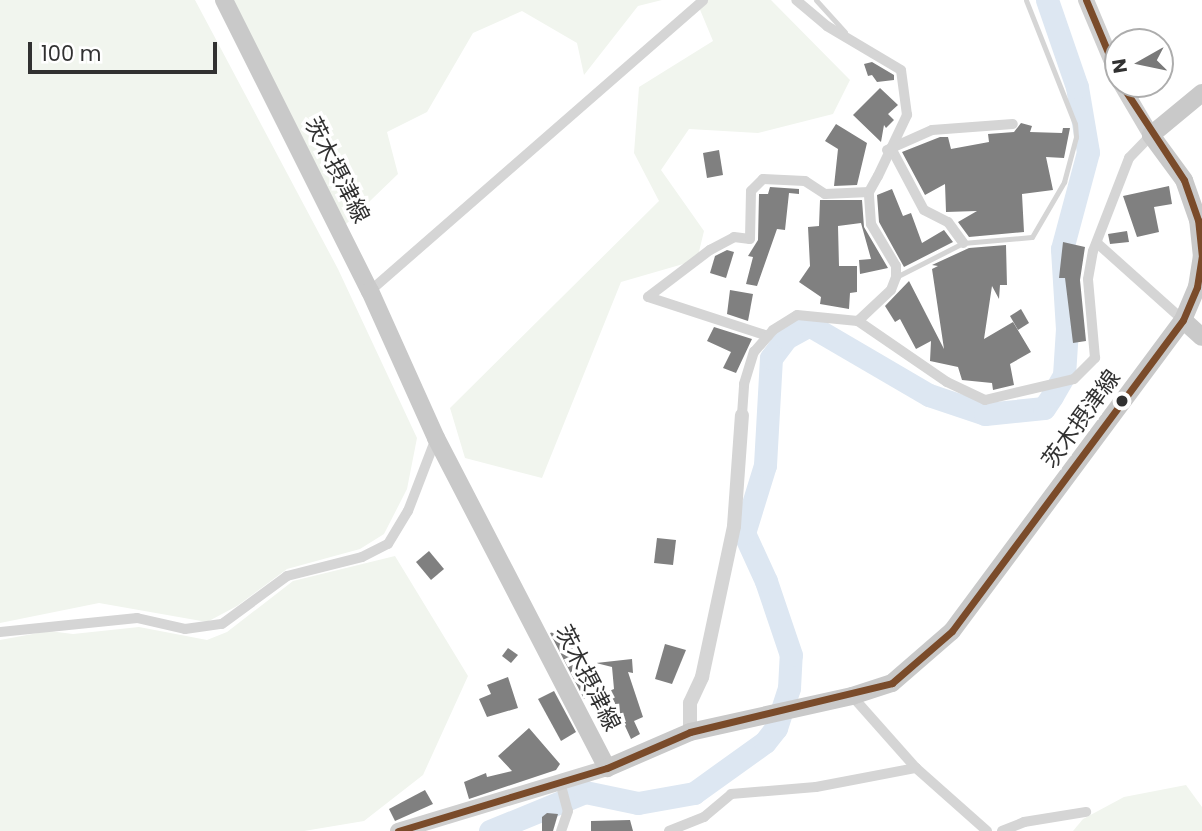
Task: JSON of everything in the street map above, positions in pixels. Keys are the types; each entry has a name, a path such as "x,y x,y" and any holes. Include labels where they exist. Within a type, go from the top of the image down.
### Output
{"main road":[{"name":"茨木摂津線","path":"224,0 370,291 436,438 607,768 690,732 852,696 892,683 952,631 1183,320 1199,277 1198,220 1184,180 1151,135"},
{"path":"1086,0 1104,43"},
{"path":"1129,98 1151,135 1202,93"},
{"path":"1183,320 1202,337"},
{"path":"398,831 607,768"}],"street":[{"path":"370,291 703,0"},
{"path":"796,0 856,44 901,70 907,115 869,192 872,224 896,266 896,277 891,290 858,320"},
{"path":"889,149 932,130 1013,124"},
{"path":"690,732 690,703 702,677 734,526 744,384 754,352 768,335 797,315 858,320 947,382 985,400 1065,384 1095,358 1088,279 1097,243 1129,159 1151,135"},
{"path":"889,149 924,210 948,222 963,243"},
{"path":"768,335 648,297 710,250 734,237 750,239 751,191 763,179 805,181 825,194 869,192"},
{"path":"1097,243 1183,320"},
{"path":"0,632 137,618 185,629 222,624 287,576 362,556 388,544 408,511 436,438"},
{"path":"852,696 916,768 987,831"},
{"path":"669,831 704,817 731,794 816,787 916,768"},
{"path":"560,782 568,811 561,831"},
{"path":"1002,831 1024,822 1086,813"}],"lane":[{"path":"816,0 856,44"},
{"path":"896,277 963,243 1032,237 1064,182 1076,137 1075,124 1027,0"}],"shaded area":[{"path":"0,0 195,0 338,269 417,438 407,489 384,534 360,549 287,569 237,606 207,622 99,603 0,623"},
{"path":"229,0 662,0 638,6 584,75 577,43 522,11 473,33 427,112 387,132 398,174 344,226"},
{"path":"696,0 771,0 850,80 833,114 758,133 689,129 661,170 704,231 697,260 621,282 542,478 465,458 450,408 659,201 634,153 639,87 713,41"},
{"path":"395,556 468,676 423,775 364,821 304,831 0,831 0,640 49,631 73,634 139,627 207,640 227,632 293,581"},
{"path":"1186,785 1202,807 1202,831 1073,831 1083,819 1124,797"}],"building":[{"path":"872,62 894,75 894,80 877,82 872,75 868,76 864,64"},
{"path":"880,88 898,105 888,114 894,120 886,128 884,125 881,142 853,115"},
{"path":"1021,123 1032,126 1030,132 1062,133 1063,128 1070,128 1064,158 1046,157 1053,190 1022,194 1024,232 969,237 958,222 977,211 946,212 945,184 925,195 902,152 940,137 948,137 951,149 989,142 988,134 1014,132"},
{"path":"836,124 867,143 857,185 834,186 838,149 825,141"},
{"path":"719,150 723,175 707,178 703,153"},
{"path":"1169,186 1172,204 1154,207 1159,232 1137,237 1123,196"},
{"path":"770,187 799,189 799,194 789,193 785,230 777,229 757,286 746,284 753,257 748,256 758,240 759,194 768,194"},
{"path":"892,189 903,216 911,213 922,243 944,230 953,242 904,267 879,222 877,195"},
{"path":"820,200 862,200 864,227 888,268 860,274 859,260 871,259 861,223 838,226 839,266 857,266 857,292 850,293 849,309 820,304 821,297 799,282 810,266 808,227 819,226"},
{"path":"1127,231 1129,242 1110,244 1108,234"},
{"path":"1063,242 1085,247 1080,280 1086,341 1073,343 1065,278 1059,278"},
{"path":"1006,245 1007,285 1000,285 999,299 992,286 984,339 1013,322 1031,352 1010,364 1014,385 993,390 992,383 962,380 958,367 930,361 931,341 916,349 900,319 895,322 885,306 909,281 944,349 932,269 938,266 932,265 969,248"},
{"path":"727,250 734,252 726,278 710,273 715,256"},
{"path":"730,290 753,294 748,321 727,314"},
{"path":"1021,309 1029,323 1018,330 1010,316"},
{"path":"714,327 752,339 736,373 723,368 731,352 707,341"},
{"path":"657,538 676,540 673,565 654,563"},
{"path":"429,551 444,569 431,580 416,562"},
{"path":"565,629 580,668 576,670 588,696 584,699 550,633"},
{"path":"665,644 686,650 672,684 655,679"},
{"path":"508,648 518,655 511,663 502,656"},
{"path":"632,659 633,673 628,672 643,717 634,721 640,734 631,739 609,691 614,689 612,667 596,663"},
{"path":"508,677 518,708 487,717 479,699 491,694 487,685"},
{"path":"554,691 576,732 561,741 538,699"},
{"path":"529,728 560,764 556,770 469,799 464,782 486,773 487,777 512,771 498,756"},
{"path":"425,790 433,804 395,821 389,809"},
{"path":"547,813 558,814 553,831 542,831 542,817"},
{"path":"630,820 633,831 591,831 591,821"}],"waterway":[{"path":"490,831 585,792 638,803 694,793 765,742 776,728 789,688 791,655 766,581 744,533 765,465 771,358 786,338 809,325 929,395 985,414 1044,408 1064,375 1067,329 1062,249 1088,152 1077,87 1047,0"}],"transit line":[{"path":"1086,0 1104,43"},
{"path":"398,831 607,768 690,732 892,683 952,631 1183,320 1197,287 1202,257 1198,220 1184,180 1130,98"}]}
